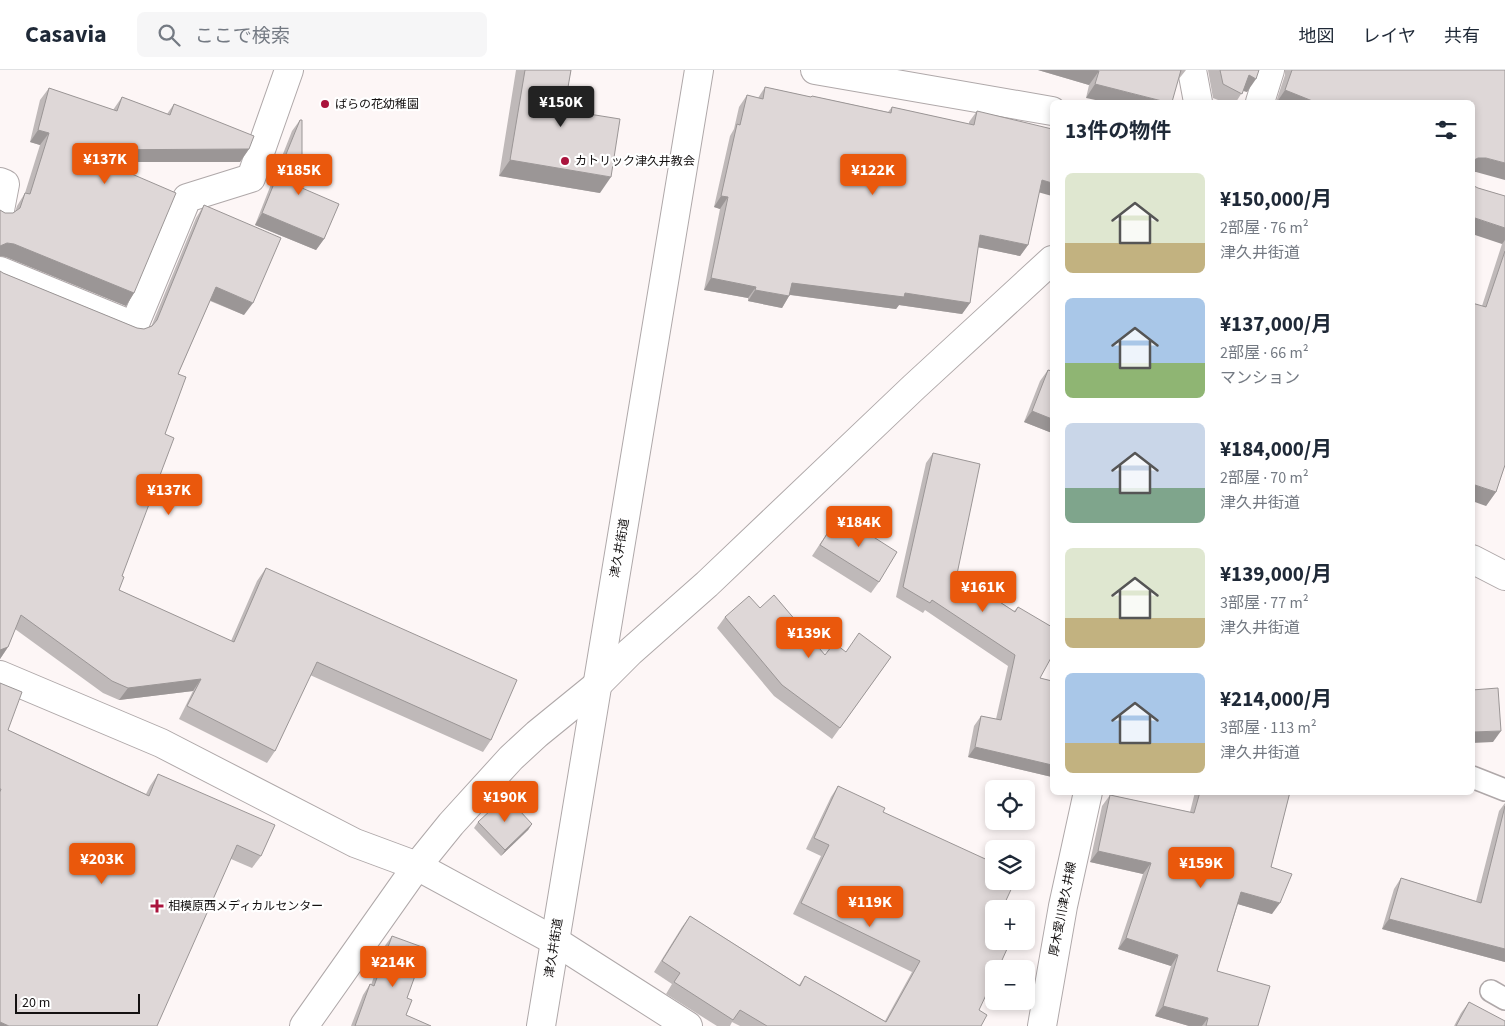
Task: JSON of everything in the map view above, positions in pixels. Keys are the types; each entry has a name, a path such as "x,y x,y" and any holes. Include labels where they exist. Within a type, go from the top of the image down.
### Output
{"main road":[{"path":"0,271 134,326 187,198 251,178 289,70"},
{"name":"津久井街道","path":"541,1026 699,70"},
{"path":"815,70 1050,111"},
{"path":"1192,70 1198,100"},
{"path":"1261,100 1270,70"},
{"path":"0,182 5,184 0,210"},
{"path":"304,1026 417,866 451,824 511,758 536,734 596,686 636,646 707,584 914,387 1050,262"},
{"path":"1475,561 1505,576"},
{"path":"0,675 161,743 355,843 417,866 555,941 688,1026"},
{"name":"厚木愛川津久井線","path":"1042,1026 1063,906 1087,795"}],"lane":[{"path":"1475,778 1505,790"}],"building":[{"path":"525,70 571,70 564,110 620,119 611,177 510,160"},
{"path":"1095,70 1181,70 1173,100 1158,100 1095,84 1099,71"},
{"path":"1220,70 1259,70 1256,79 1249,75 1242,94 1223,84"},
{"path":"1292,70 1505,70 1505,163 1486,158 1475,160 1475,100 1310,100 1285,90"},
{"path":"765,87 891,113 892,107 974,125 977,111 1050,129 1050,182 1042,180 1028,245 980,235 970,303 905,293 904,297 792,283 789,296 755,290 756,287 711,278 728,197 721,196 737,124 740,125 747,95 763,99"},
{"path":"49,88 117,111 122,97 170,115 174,104 254,136 249,149 76,150 176,193 134,293 14,244 7,243 0,246 0,210 5,213 13,213 20,208 25,193 30,194 49,133 38,130"},
{"path":"300,120 302,120 302,188 339,204 324,239 262,213"},
{"path":"1475,186 1505,196 1505,228 1475,218"},
{"path":"204,205 281,238 253,303 216,287 178,374 186,377 165,434 174,438 122,576 124,577 119,590 234,642 266,568 517,680 491,740 317,662 275,751 187,706 201,679 128,688 112,681 21,615 8,647 0,650 0,271 137,328 144,329 152,326 157,320"},
{"path":"1505,251 1505,465 1496,492 1475,485 1475,304 1486,307"},
{"path":"1048,370 1050,370 1050,418 1032,411"},
{"path":"933,453 980,464 957,574 1015,612 1018,607 1050,626 1050,660 1040,678 1050,680 1050,765 975,747 981,716 1001,720 1015,655 932,600 930,603 903,587"},
{"path":"839,515 897,552 879,582 820,545"},
{"path":"774,595 825,655 834,643 846,652 859,633 891,657 840,728 782,685 725,617 749,596 760,608"},
{"path":"0,683 22,692 8,730 149,796 158,774 275,825 261,856 237,845 157,1026 9,1026 0,1022"},
{"path":"1498,688 1501,731 1475,732 1475,690"},
{"path":"838,786 885,808 883,812 985,859 985,890 1011,890 1006,900 985,900 985,950 1007,950 1002,960 985,960 985,997 979,1010 987,1015 981,1026 767,1026 740,1010 733,1020 674,982 680,973 662,961 690,916 800,986 805,976 886,1022 920,961 801,903 829,845 814,838"},
{"path":"1110,795 1194,813 1199,795 1289,795 1271,867 1292,874 1280,903 1241,892 1217,971 1270,986 1258,1026 1206,1026 1208,1018 1163,1006 1178,955 1126,938 1151,863 1098,851"},
{"path":"506,796 532,824 505,850 478,822"},
{"path":"1505,806 1505,949 1389,919 1401,878 1481,903"},
{"path":"392,936 425,948 407,998 412,1000 406,1015 431,1026 355,1026 370,984 374,986"},
{"path":"1469,1002 1505,1021 1505,1026 1456,1026"}],"place":[{"name":"ばらの花幼稚園","path":"325,104"},
{"name":"カトリック津久井教会","path":"565,161"},
{"name":"相模原西メディカルセンター","path":"157,906"}]}
